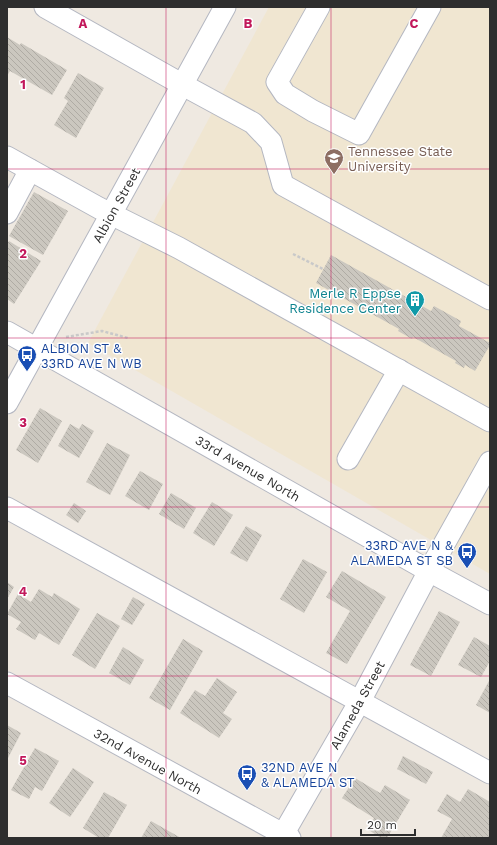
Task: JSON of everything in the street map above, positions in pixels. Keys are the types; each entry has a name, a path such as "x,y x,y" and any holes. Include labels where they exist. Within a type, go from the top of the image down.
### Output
{"street":[{"path":"45,7 253,123 271,142 283,185 490,299"},
{"name":"Albion Street","path":"7,403 225,7"},
{"path":"319,7 277,82 284,94 360,134 430,7"},
{"path":"7,157 99,208 180,248 490,421"},
{"path":"7,213 30,170"},
{"name":"33rd Avenue North","path":"7,332 490,604"},
{"path":"348,459 399,370"},
{"name":"Alameda Street","path":"285,837 360,701 429,571 490,462"},
{"path":"7,508 490,773"},
{"name":"32nd Avenue North","path":"7,683 285,837"}],"path":[{"path":"293,254 323,270"},
{"path":"61,337 102,331 128,338"}],"shaded area":[{"name":"Tennessee State University","path":"269,7 490,7 490,574 88,343"}],"building":[{"path":"7,37 20,45 21,43 67,70 52,95 10,71 7,76"},
{"path":"78,73 104,88 76,138 54,125 68,101 64,98"},
{"path":"34,192 68,211 43,255 9,236"},
{"path":"9,241 41,261 14,304 7,299 7,244"},
{"name":"Merle R Eppse Residence Center","path":"331,255 431,311 434,306 461,321 459,326 490,343 475,371 465,365 464,368 455,363 456,361 413,337 412,339 398,331 399,329 316,283"},
{"path":"40,408 62,421 38,463 16,450"},
{"path":"70,424 79,429 82,424 94,431 79,458 58,446"},
{"path":"107,443 130,455 110,495 86,482"},
{"path":"140,471 163,484 149,510 125,496"},
{"path":"171,493 196,508 184,529 159,514"},
{"path":"212,502 233,515 214,546 193,533"},
{"path":"74,503 86,511 78,523 66,515"},
{"path":"246,526 262,535 247,562 230,553"},
{"path":"303,559 327,572 304,613 280,599"},
{"path":"342,571 386,597 347,664 326,653 350,611 326,597"},
{"path":"7,582 14,587 7,599"},
{"path":"39,589 52,597 54,593 80,609 59,645 39,633 35,640 16,629 21,622 7,614 18,594 31,602"},
{"path":"133,597 145,604 132,625 121,619"},
{"path":"439,611 460,622 431,676 410,665"},
{"path":"97,613 120,626 95,669 72,655"},
{"path":"474,637 490,646 490,661 481,677 458,665"},
{"path":"183,639 203,651 170,710 149,698"},
{"path":"123,647 144,660 130,685 109,673"},
{"path":"217,678 237,692 223,713 232,719 219,738 180,713 195,690 205,696"},
{"path":"490,679 490,713 476,705"},
{"path":"7,725 21,733 7,760"},
{"path":"35,748 59,761 42,791 35,787 29,799 11,790"},
{"path":"403,756 433,772 426,784 397,769"},
{"path":"73,768 94,782 70,817 49,803"},
{"path":"355,778 380,793 385,785 410,800 387,838 381,838 367,829 374,818 342,798"},
{"path":"468,789 490,802 490,838 441,838 452,819 437,811 447,794 460,802"},
{"path":"104,792 127,805 108,838 99,838 83,828"},
{"path":"151,821 181,838 141,838"}],"place":[{"name":"Tennessee State University","path":"334,175"},
{"name":"Merle R Eppse Residence Center","path":"415,317"},
{"name":"ALBION ST & 33RD AVE N WB","path":"27,372"},
{"name":"33RD AVE N & ALAMEDA ST SB","path":"467,569"},
{"name":"32ND AVE N & ALAMEDA ST","path":"247,791"}]}
